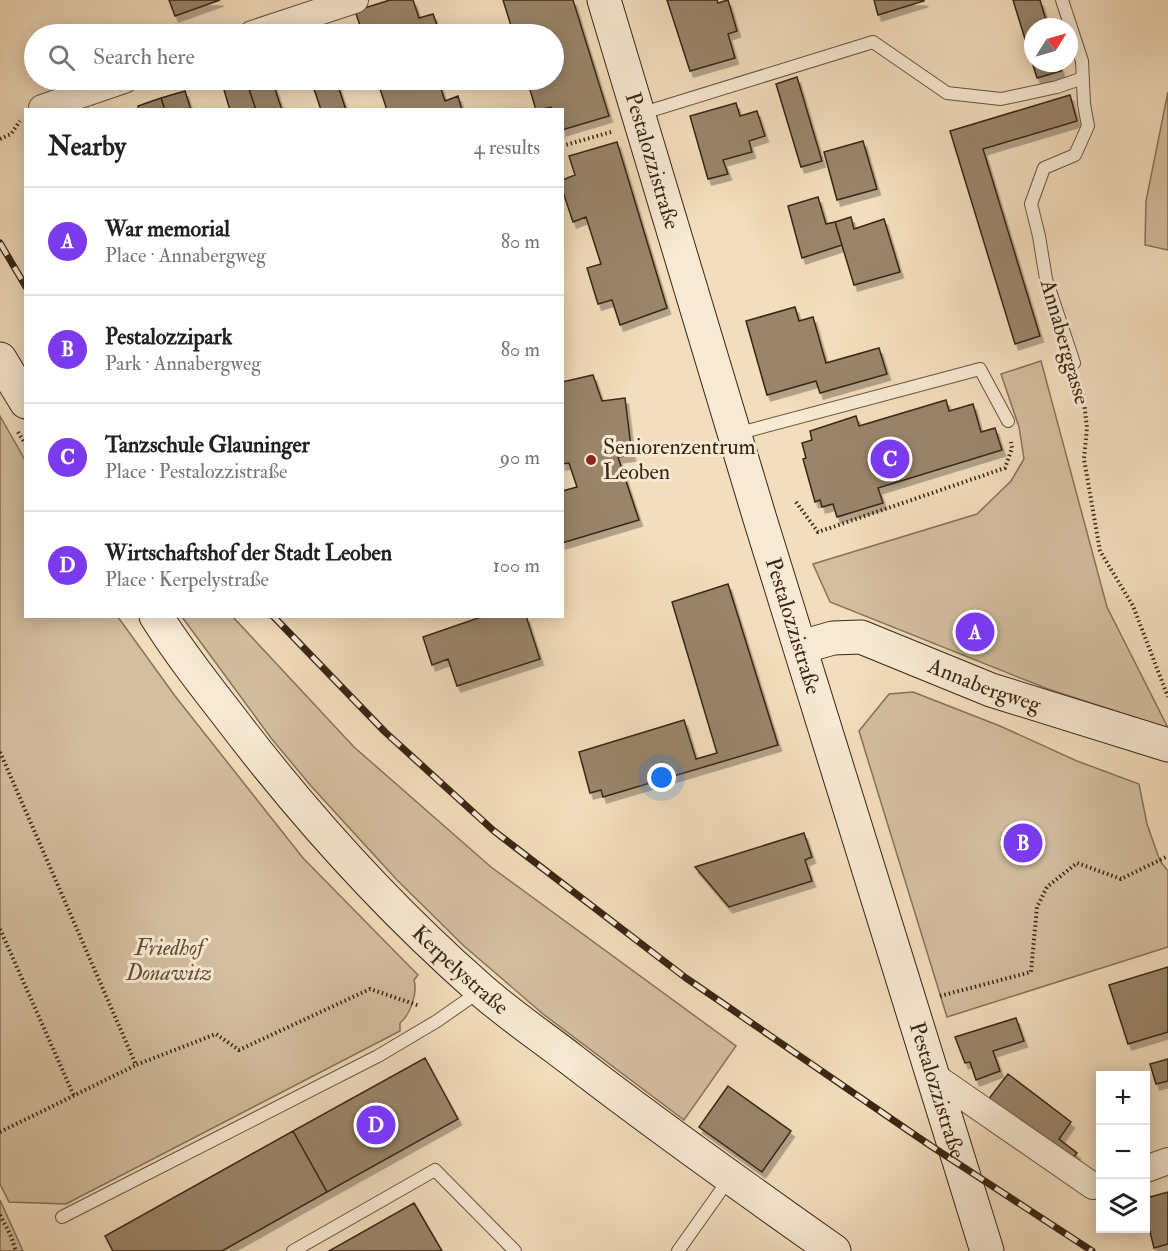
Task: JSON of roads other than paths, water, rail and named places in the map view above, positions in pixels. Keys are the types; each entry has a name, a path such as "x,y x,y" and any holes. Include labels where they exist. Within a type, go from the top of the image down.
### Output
{"street":[{"path":"282,24 355,0"},
{"name":"Pestalozzistraße","path":"604,0 735,435 987,1251"},
{"path":"43,108 95,90"},
{"path":"0,359 24,399"},
{"name":"Kerpelystraße","path":"157,618 173,644 256,752 327,836 401,916 481,990 604,1085 834,1251"},
{"name":"Annabergweg","path":"801,647 833,638 861,636 991,690 1168,746"},
{"path":"931,1074 1093,1186 1096,1185"},
{"path":"1150,1168 1168,1161"}],"lane":[{"name":"Annaberggasse","path":"1062,0 1082,61 1084,104 1088,126 1075,155 1044,168 1032,204 1040,236 1046,279 1074,363"},
{"path":"639,115 873,42 947,93 1000,99 1057,87 1083,78"},
{"path":"735,435 980,369 1008,421"},
{"path":"62,1217 378,1056 447,1014 481,990"},
{"path":"293,1251 435,1170 515,1251"},
{"path":"678,1251 730,1178"}],"railway":[{"path":"0,243 24,284"},
{"path":"275,618 385,732 494,831 686,978 928,1144 1092,1251"}],"place":[{"name":"Tanzschule Glauninger","path":"890,459"},
{"name":"Seniorenzentrum Leoben","path":"591,460"},
{"name":"War memorial","path":"975,632"},
{"name":"Pestalozzipark","path":"1023,843"},
{"name":"Wirtschaftshof der Stadt Leoben","path":"376,1125"}],"park label":[{"name":"Friedhof Donawitz","path":"169,960"}]}
